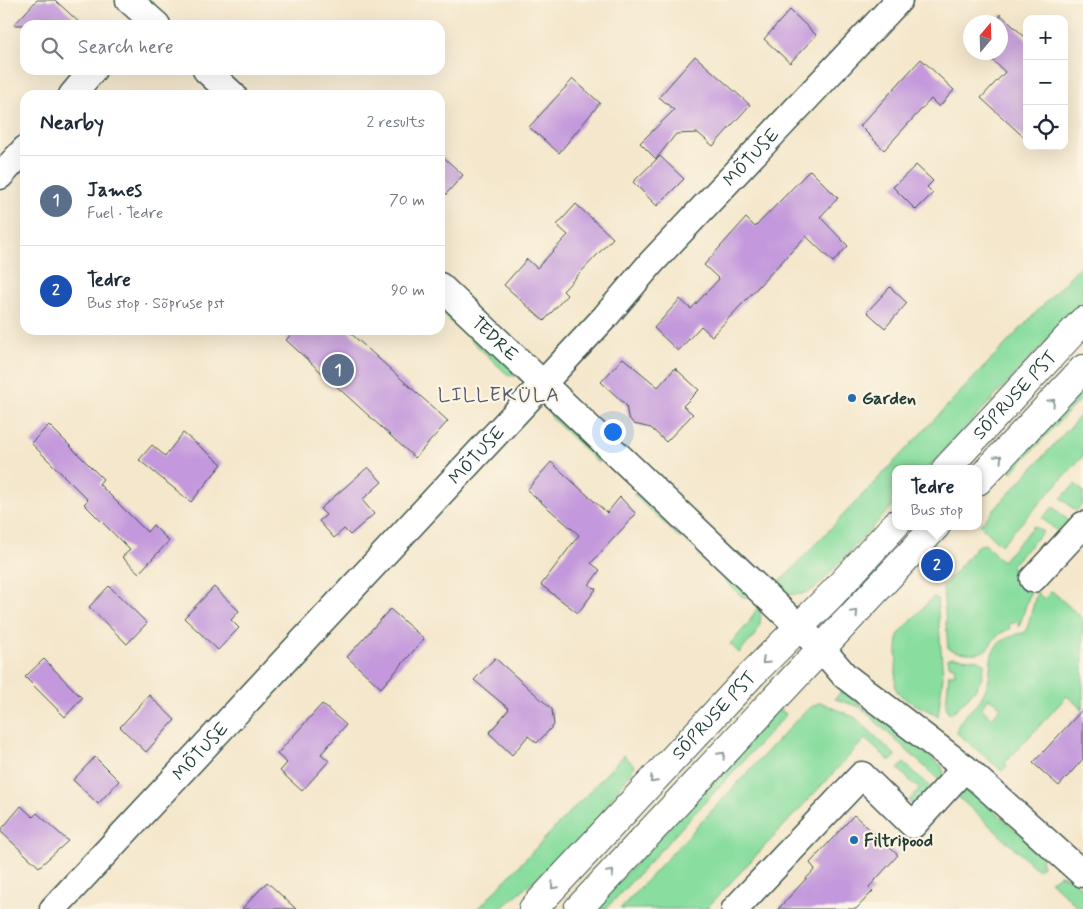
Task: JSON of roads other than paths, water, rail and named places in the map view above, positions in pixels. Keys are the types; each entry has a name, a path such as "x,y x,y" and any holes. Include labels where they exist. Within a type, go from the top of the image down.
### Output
{"main road":[{"name":"SÕPRUSE PST","path":"950,465 1083,321"},
{"name":"SÕPRUSE PST","path":"982,477 1083,369"},
{"name":"SÕPRUSE PST","path":"533,909 753,673 800,628 892,528"},
{"name":"SÕPRUSE PST","path":"578,909 932,530"}],"street":[{"name":"MÕTUSE","path":"53,909 605,317 657,257 899,0"},
{"path":"76,90 88,75"},
{"path":"211,75 228,90"},
{"path":"0,176 20,154"},
{"name":"TEDRE","path":"445,291 822,649 844,676 965,768 1083,874"},
{"path":"1033,579 1083,525"},
{"path":"735,909 862,775 914,825 965,768"}],"place":[{"name":"James","path":"338,370"},
{"name":"Garden","path":"852,398"},
{"name":"Tedre","path":"937,565"},
{"name":"Filtripood","path":"854,840"}],"district":[{"name":"LILLEKÜLA","path":"499,394"}]}
